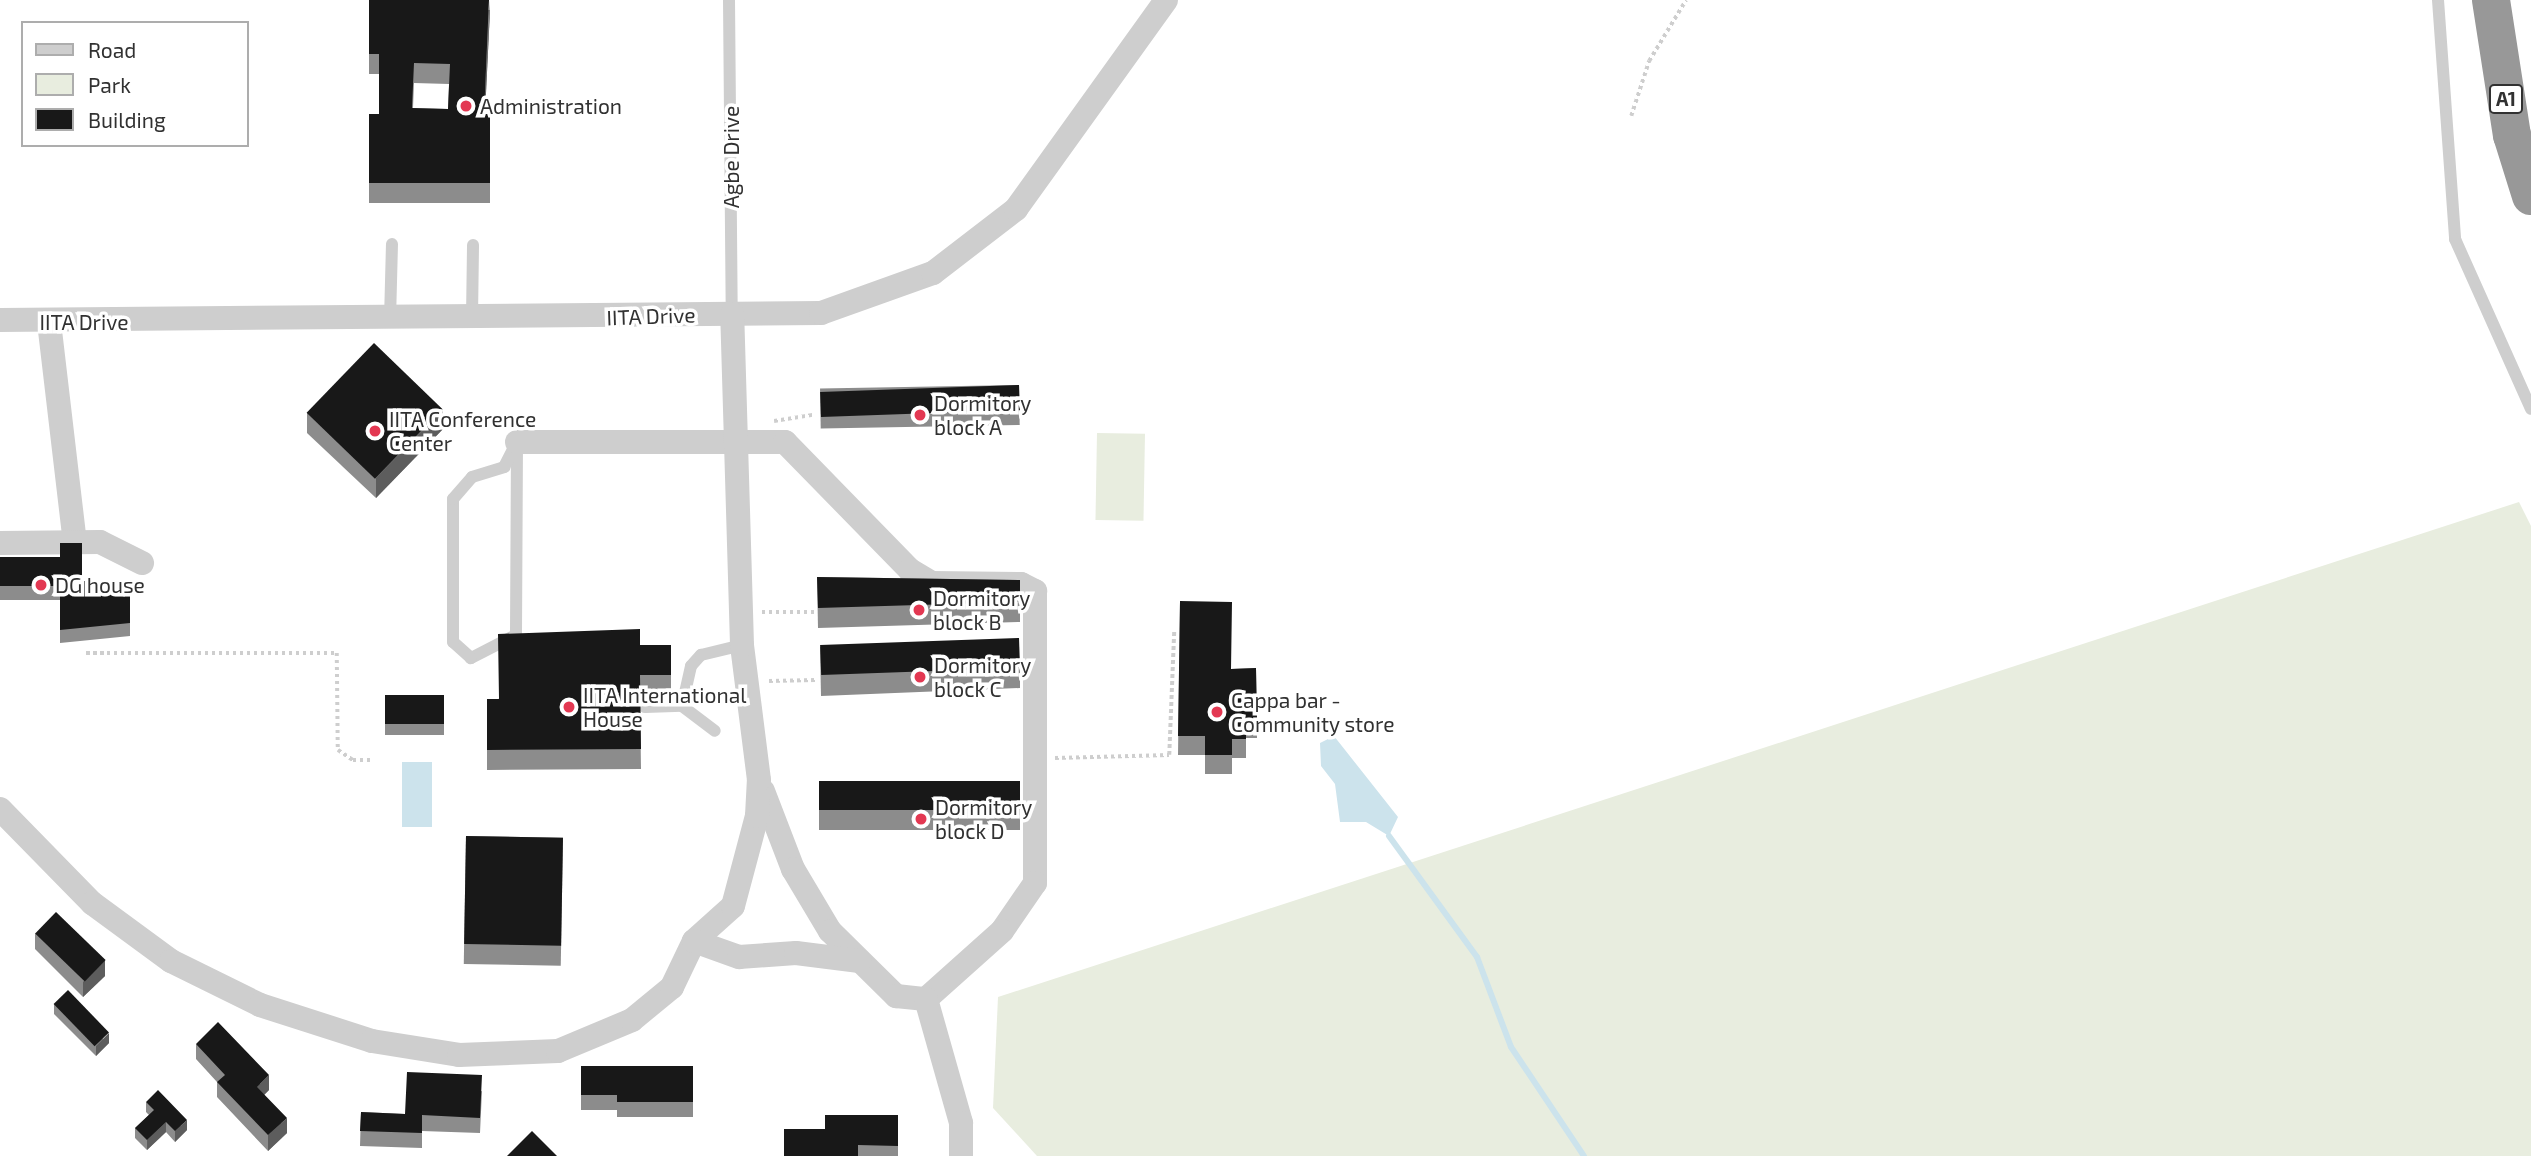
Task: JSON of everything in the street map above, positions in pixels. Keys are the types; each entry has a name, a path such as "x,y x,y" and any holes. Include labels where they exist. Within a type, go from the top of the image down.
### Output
{"highway":[{"name":"A1","path":"2491,0 2512,135 2531,197"},
{"name":"A1","path":"2519,0 2531,164"}],"street":[{"name":"IITA Drive","path":"0,320 472,321 821,313 933,273 981,240 1016,209 1166,0"},
{"path":"0,809 92,903 171,961 260,1005 372,1041 459,1055 558,1051 632,1020 672,987 694,941 733,906 748,866 759,780 749,681 742,645 733,440 732,314"},
{"path":"50,322 75,542"},
{"path":"517,442 785,442 799,452 910,570 932,583 1021,584 1035,591 1035,883 1002,931 926,999 896,996 830,931 793,869 759,780"},
{"path":"0,543 75,542 122,548 142,563"},
{"path":"694,941 739,957 796,953 859,961"},
{"path":"926,999 961,1123 961,1156"}],"lane":[{"name":"Agbe Drive","path":"729,0 732,314"},
{"path":"2438,0 2455,239 2531,409"},
{"path":"390,320 392,244"},
{"path":"472,321 473,245"},
{"path":"517,442 516,635 471,658 453,642 453,499 472,477 503,467 517,442"},
{"path":"682,706 691,666 701,655 742,645"},
{"path":"645,707 682,706 715,731"}],"path":[{"path":"1631,116 1649,61 1686,0"},
{"path":"742,612 814,612"},
{"path":"1035,758 1170,755 1174,631"},
{"path":"86,653 337,653 338,750 352,760 370,760"},
{"path":"749,681 815,680"}],"green space":[{"path":"1097,433 1145,434 1143,521 1095,520"},
{"path":"2519,502 2531,526 2531,1156 1037,1156 993,1108 998,997"}],"water":[{"path":"1334,736 1398,817 1389,836 1366,822 1340,822 1335,784 1321,766 1320,743"},
{"path":"402,762 432,762 432,827 402,827"}],"building":[{"name":"Administration","path":"369,0 489,0 484,114 490,114 490,183 369,183 369,114 379,114 379,54 369,54","holes":["414,63 450,64 448,109 412,108"]},
{"name":"IITA Conference Center","path":"374,343 442,409 375,479 307,413"},
{"path":"1019,385 1020,410 821,417 820,392"},
{"path":"60,543 82,543 82,581 130,581 130,623 60,630 60,586 0,586 0,557 60,557"},
{"path":"817,577 1020,580 1020,602 818,608"},
{"path":"1180,601 1232,602 1231,669 1256,668 1257,719 1246,719 1246,739 1232,739 1232,755 1205,755 1205,736 1178,736"},
{"name":"IITA International House","path":"640,629 640,645 671,645 671,675 640,675 641,749 487,750 487,699 499,699 498,634"},
{"path":"1019,638 1020,668 821,675 820,645"},
{"path":"385,695 444,695 444,724 385,724"},
{"path":"819,781 1020,781 1020,810 819,810"},
{"path":"466,836 563,838 561,946 464,944"},
{"path":"56,912 106,960 85,982 35,934"},
{"path":"68,990 109,1032 95,1046 54,1004"},
{"path":"218,1022 269,1075 257,1087 287,1118 268,1135 217,1082 225,1075 196,1044"},
{"path":"581,1066 693,1066 693,1102 617,1102 617,1095 581,1095"},
{"path":"407,1072 482,1075 480,1118 422,1115 422,1133 360,1131 361,1112 405,1114"},
{"path":"158,1090 187,1120 175,1131 166,1122 147,1140 135,1128 154,1110 146,1102"},
{"path":"825,1115 898,1115 898,1146 858,1145 858,1156 784,1156 784,1129 825,1129"},
{"path":"532,1131 557,1156 507,1156"}],"waterway":[{"path":"1389,836 1477,957 1511,1047 1584,1156"}],"place":[{"name":"Administration","path":"466,106"},
{"name":"Dormitory block A","path":"920,415"},
{"name":"IITA Conference Center","path":"375,431"},
{"name":"DG house","path":"41,585"},
{"name":"Dormitory block B","path":"919,610"},
{"name":"Dormitory block C","path":"920,677"},
{"name":"IITA International House","path":"569,707"},
{"name":"Cappa bar - Community store","path":"1217,712"},
{"name":"Dormitory block D","path":"921,819"}]}
